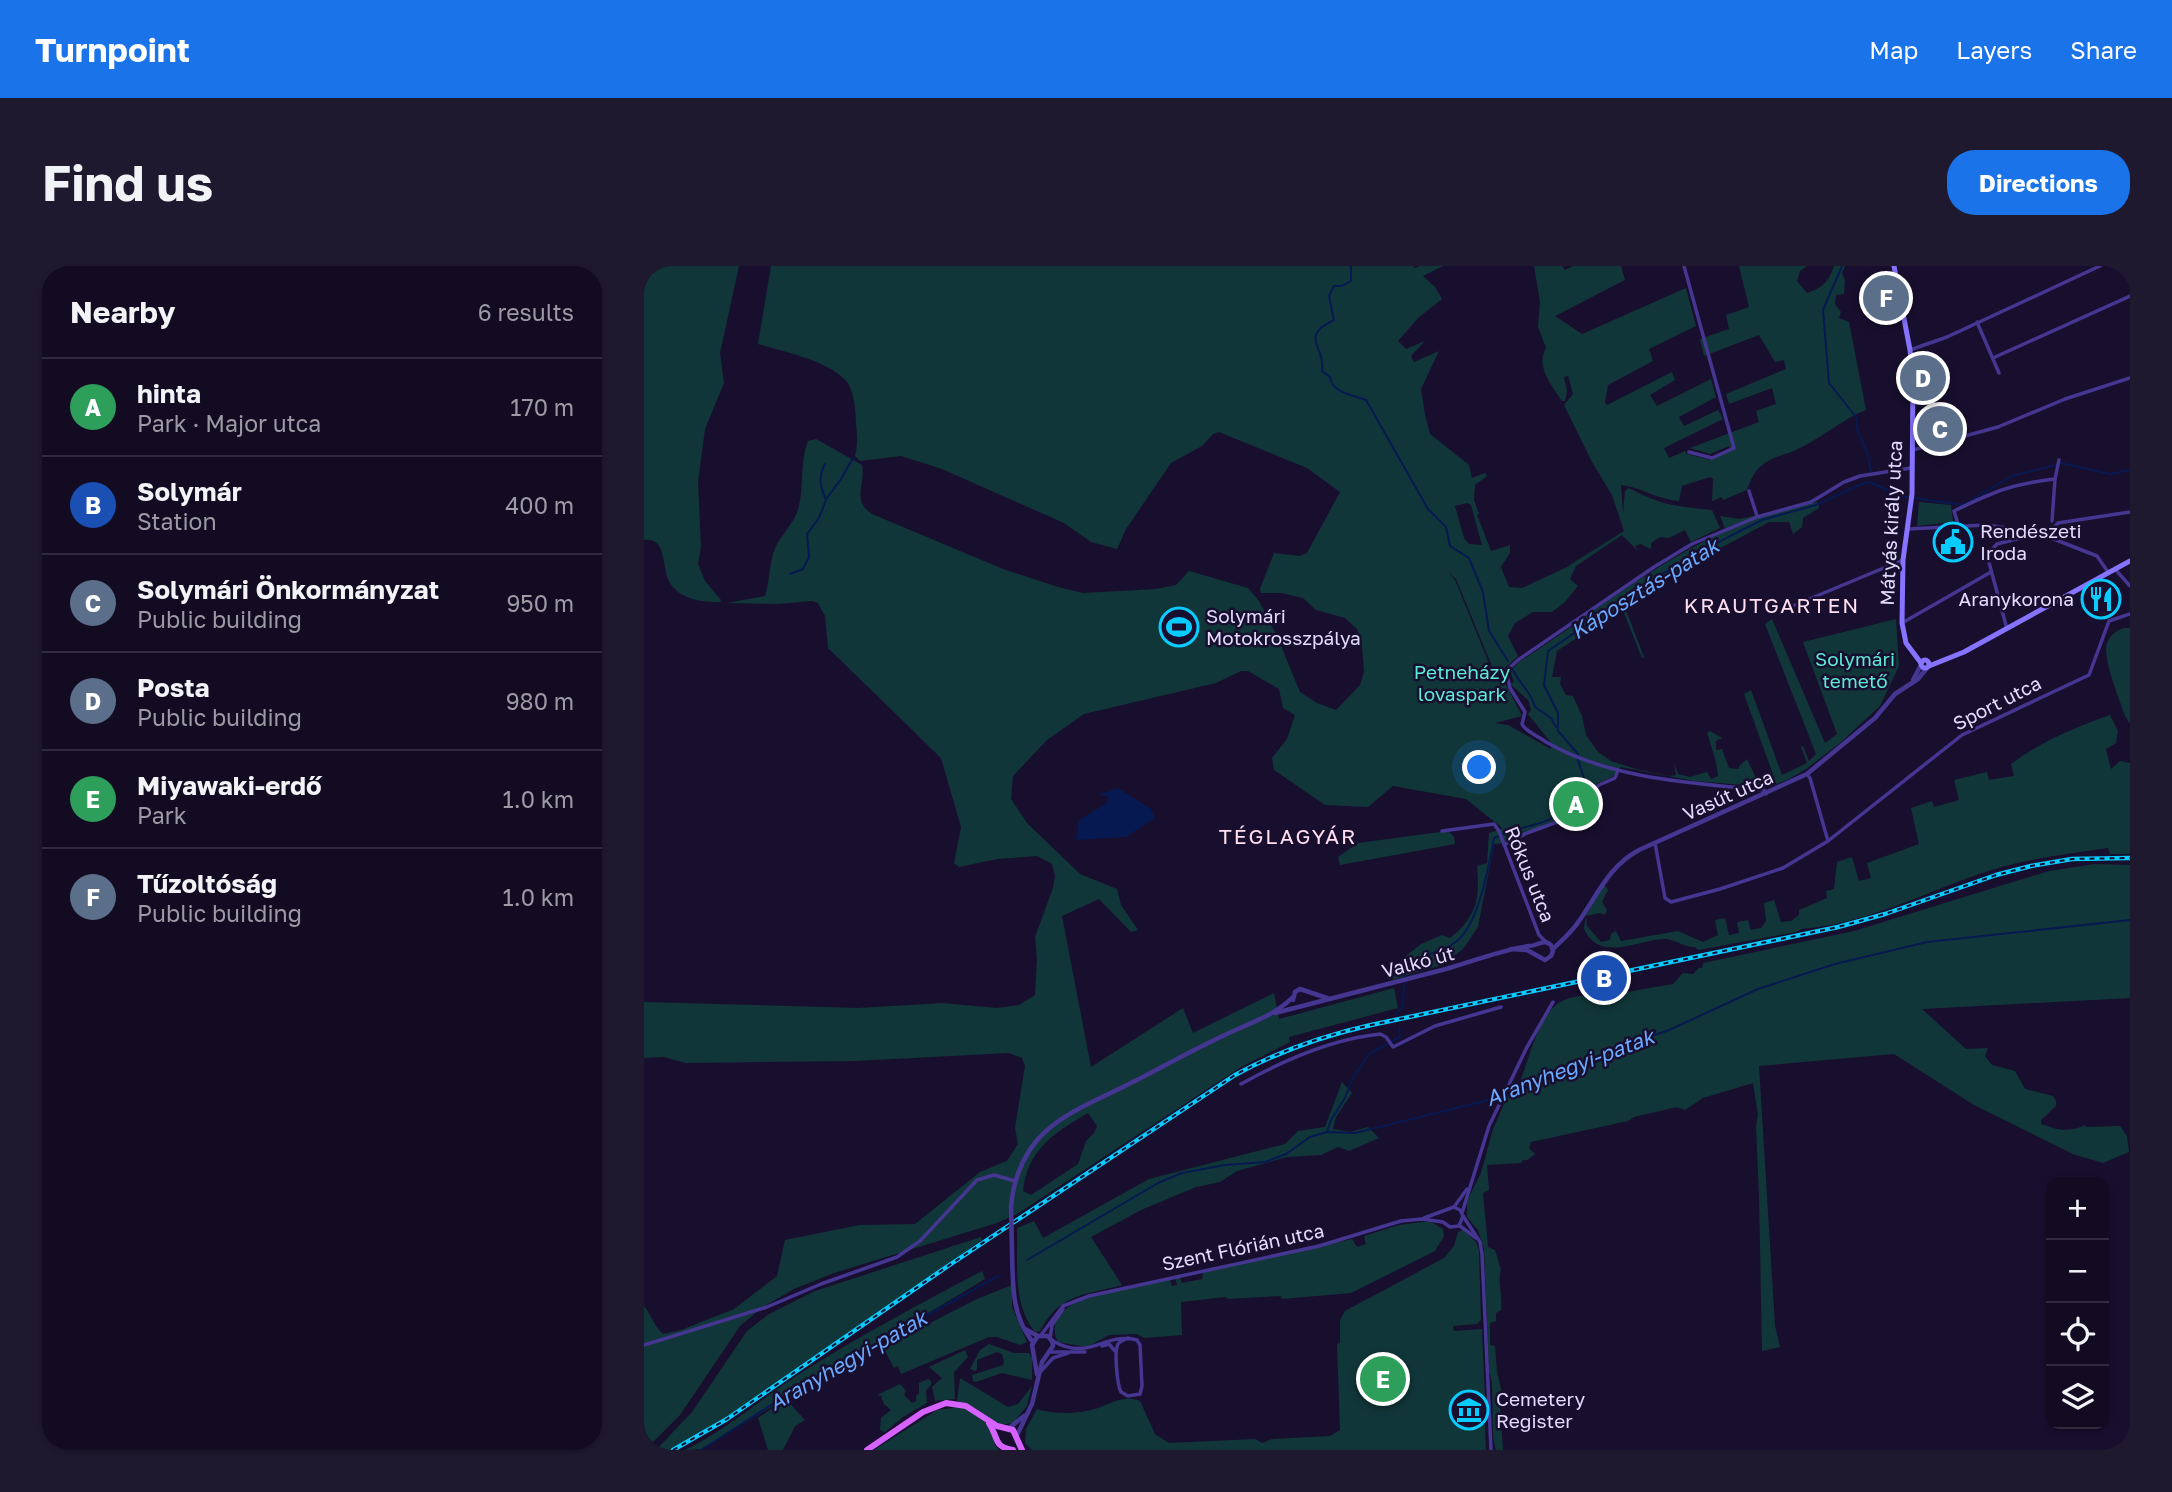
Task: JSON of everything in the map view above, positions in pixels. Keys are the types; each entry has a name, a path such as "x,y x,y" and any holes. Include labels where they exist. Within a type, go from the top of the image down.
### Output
{"main road":[{"name":"Mátyás király utca","path":"1894,266 1910,350 1912,494 1903,561 1902,623 1906,643 1925,664"},
{"path":"1925,664 1955,657 2130,561"},
{"path":"867,1450 923,1412 939,1405 959,1404 1007,1428 1017,1438 1022,1450"},
{"path":"985,1418 1000,1447 1011,1449 1017,1438"},
{"path":"996,1439 999,1432 1007,1428"}],"street":[{"path":"1685,266 1716,390 1734,448 1712,458 1689,452"},
{"path":"1910,350 1947,337 2100,266"},
{"path":"1993,358 2130,296"},
{"path":"1978,322 1999,373"},
{"path":"1912,450 1998,427 2065,399 2130,378"},
{"path":"2052,521 2054,479 2059,460"},
{"path":"1766,794 1764,790 1696,784 1618,770 1574,756 1527,731 1522,724 1525,712 1510,688 1506,671 1518,660 1654,567 1692,544 1757,517 1811,502 1844,482 1866,474 1912,468"},
{"path":"1959,527 1954,511 2016,484 2054,479"},
{"path":"1749,491 1757,517"},
{"path":"2046,536 2058,523 2130,513"},
{"path":"1908,529 1996,526 2046,536 2097,556 2130,586"},
{"path":"2007,629 1987,555 1997,544 2035,534"},
{"path":"1790,607 1903,561"},
{"path":"1902,623 1991,572"},
{"name":"Sport utca","path":"1655,842 1665,898 1671,902 1771,874 1828,841 1962,734 2089,676 2109,621 2130,614"},
{"name":"Vasút utca","path":"1553,949 1568,934 1617,864 1655,842 1807,774 1875,718 1906,685 1918,679 1925,664"},
{"path":"1504,845 1560,821 1600,785 1615,778 1618,770"},
{"path":"1807,774 1828,841"},
{"name":"Rókus utca","path":"1442,831 1494,824 1502,838 1539,935 1547,942"},
{"path":"1535,953 1538,944 1568,934"},
{"name":"Rókus utca","path":"1538,944 1539,935"},
{"path":"1511,949 1535,953 1539,958 1547,959 1552,955 1553,949 1547,942"},
{"name":"Valkó út","path":"1309,1003 1333,999 1511,949 1538,944"},
{"path":"1270,1015 1293,997 1297,990 1306,990 1333,999"},
{"path":"1017,1438 1034,1397 1037,1378 1032,1342 1015,1307 1012,1252 1011,1207 1015,1181 1030,1150 1042,1135 1064,1118 1238,1028 1309,1003 1308,992"},
{"path":"1293,997 1299,1006"},
{"path":"1459,1226 1469,1185 1489,1126 1553,1002"},
{"path":"1241,1084 1317,1048 1375,1035 1384,1035 1392,1045 1435,1026 1501,1007"},
{"path":"644,1345 767,1307 897,1257 920,1241 977,1180 994,1175 1015,1181"},
{"path":"1454,1207 1469,1185"},
{"path":"1480,1242 1459,1226 1450,1227 1443,1222 1443,1212 1454,1207 1463,1214 1480,1242 1492,1449"},
{"name":"Szent Flórián utca","path":"1040,1336 1058,1311 1089,1296 1320,1246 1401,1221 1422,1219 1443,1212"},
{"name":"Szent Flórián utca","path":"1422,1219 1443,1222"},
{"path":"1037,1378 1053,1346 1051,1340 1054,1320 1070,1303"},
{"path":"1025,1329 1064,1347 1083,1350 1110,1339 1128,1338 1137,1340 1140,1345 1142,1386 1138,1395 1128,1396 1119,1390 1116,1352 1120,1341 1128,1338"},
{"path":"1032,1342 1040,1336"},
{"path":"1035,1353 1041,1356 1090,1351 1109,1344 1116,1352"},
{"path":"1037,1378 1050,1360 1074,1352"},
{"path":"1007,1428 1029,1410"}],"green space":[{"path":"644,266 739,266 720,353 724,383 705,429 698,482 701,547 698,564 705,581 720,602 699,600 675,589 667,577 663,555 657,543 644,540"},
{"path":"771,266 1443,266 1423,276 1435,287 1442,299 1418,318 1398,341 1406,349 1425,341 1411,356 1414,362 1439,351 1421,389 1430,434 1469,465 1472,478 1485,473 1487,476 1475,485 1477,515 1491,551 1510,545 1510,553 1501,567 1509,587 1522,588 1565,568 1624,531 1612,495 1592,462 1564,405 1573,394 1568,376 1564,377 1567,391 1565,401 1562,401 1544,369 1542,362 1546,348 1538,327 1540,302 1534,266 1562,266 1565,270 1573,266 1621,266 1625,280 1555,316 1582,334 1686,288 1696,326 1649,349 1653,361 1608,385 1605,402 1607,405 1672,372 1675,380 1650,395 1657,406 1711,379 1716,397 1679,417 1684,426 1718,410 1723,419 1664,448 1669,458 1685,451 1687,454 1710,460 1730,450 1729,446 1710,454 1690,448 1759,422 1756,411 1776,404 1772,388 1729,404 1726,394 1786,369 1784,360 1775,362 1759,335 1704,356 1700,339 1729,329 1726,315 1749,307 1739,266 1807,266 1800,271 1797,281 1807,293 1825,283 1834,266 1845,266 1842,273 1845,280 1844,294 1836,295 1835,304 1841,312 1839,318 1849,322 1866,410 1809,444 1765,463 1756,471 1747,490 1723,500 1722,497 1712,501 1713,479 1710,477 1682,486 1679,501 1621,485 1623,513 1625,491 1629,488 1669,504 1712,510 1720,528 1691,542 1685,530 1669,538 1660,537 1651,543 1651,549 1640,544 1635,546 1638,551 1622,535 1576,566 1570,579 1578,586 1564,603 1552,612 1533,612 1515,623 1508,636 1518,656 1496,676 1456,579 1448,571 1455,580 1495,678 1502,677 1522,716 1495,723 1508,725 1551,749 1552,744 1528,714 1531,710 1528,700 1510,684 1514,682 1510,671 1519,662 1646,575 1698,544 1726,531 1720,516 1739,519 1818,502 1819,508 1803,518 1802,527 1793,534 1789,522 1769,522 1676,572 1624,605 1644,657 1642,658 1622,608 1557,651 1552,677 1561,677 1560,684 1566,695 1573,696 1582,716 1586,735 1598,752 1611,761 1669,776 1676,775 1674,762 1678,774 1690,777 1707,772 1711,779 1718,776 1707,733 1710,731 1722,738 1716,741 1716,750 1722,749 1729,768 1739,769 1747,759 1756,778 1763,781 1774,777 1744,694 1751,690 1782,775 1807,763 1801,747 1803,746 1809,761 1816,754 1765,624 1772,619 1825,743 1837,734 1803,642 1896,619 1899,666 1880,706 1840,743 1789,779 1769,787 1694,781 1621,767 1612,777 1596,784 1558,820 1506,843 1494,844 1478,927 1463,949 1442,965 1392,980 1402,959 1421,944 1442,935 1450,938 1466,922 1477,897 1477,866 1487,863 1489,833 1502,829 1501,827 1466,799 1393,786 1368,807 1325,805 1274,770 1272,758 1287,739 1295,715 1283,708 1279,689 1248,671 1241,671 1216,683 1084,714 1047,740 1013,776 1011,799 1027,823 1080,874 1117,889 1121,905 1138,930 1131,932 1099,899 1062,916 1091,1067 1183,1008 1193,1033 1274,993 1279,1019 1394,988 1398,1008 1289,1037 1290,1042 1241,1067 1017,1214 997,1223 834,1273 794,1289 763,1307 740,1326 680,1415 644,1448 644,1306 663,1334 681,1330 734,1309 777,1276 785,1240 860,1225 915,1224 980,1172 1007,1161 1018,1144 1015,1128 1025,1066 1022,1058 1009,1053 855,1061 686,1063 664,1057 644,1058 644,1002 858,1008 942,1003 997,1008 1019,1005 1035,995 1035,937 1053,888 1055,876 1052,864 1037,856 997,859 959,867 954,863 961,827 941,758 828,648 825,616 818,603 727,603 765,596 775,548 795,518 799,506 808,441 816,439 862,465 862,503 872,514 1003,569 1083,593 1156,589 1176,585 1189,571 1248,588 1259,601 1277,636 1300,692 1317,703 1336,710 1360,685 1364,672 1357,629 1345,618 1316,610 1303,598 1281,593 1261,593 1260,589 1274,553 1300,556 1307,553 1340,492 1307,468 1219,432 1213,434 1202,446 1171,463 1126,529 1117,549 1091,542 1064,523 942,469 901,456 860,461 855,456 855,408 847,382 830,368 758,344","holes":["1467,503 1471,505 1482,545 1469,544 1464,538 1455,506","1088,1113 1097,1126 1086,1141 1078,1164 1031,1195 1023,1191 1030,1164 1037,1153 1064,1127"]},
{"path":"1919,502 1951,505 1953,522 1917,526"},
{"path":"2123,628 2130,628 2130,724 2112,679 2106,650 2110,638"},
{"path":"2110,715 2118,731 2116,743 2106,749 2111,769 2120,761 2130,763 2130,854 2110,854 2108,848 2020,862 1850,920 1698,950 1664,939 1609,947 1599,945 1584,929 1586,915 1604,884 1608,890 1602,902 1607,910 1605,915 1600,913 1586,916 1587,926 1601,942 1610,940 1611,934 1616,931 1621,941 1678,931 1703,942 1718,935 1715,920 1725,918 1729,935 1739,933 1737,922 1748,920 1751,930 1761,928 1766,921 1764,903 1774,900 1781,922 1791,921 1799,915 1799,910 1827,898 1826,891 1834,889 1837,862 1852,857 1859,881 1871,878 1867,863 1919,844 1911,808 1932,801 1934,807 1959,800 1954,780 1987,772 1989,780 2014,776 2011,764 2022,756 2059,736"},
{"path":"1448,831 1454,837 1455,844 1340,865 1338,857 1358,843"},
{"path":"2095,864 2130,865 2130,998 1922,1009 1966,1049 1988,1048 1985,1056 1992,1065 2015,1071 2025,1089 2053,1096 2056,1106 2041,1120 2041,1124 2063,1130 2085,1125 2120,1126 2127,1136 2129,1152 2103,1163 2073,1154 1974,1105 1894,1054 1759,1066 1775,1326 1780,1347 1762,1351 1756,1126 1758,1115 1753,1083 1703,1098 1685,1110 1677,1107 1634,1117 1628,1121 1531,1142 1529,1148 1535,1154 1527,1160 1521,1163 1487,1165 1489,1190 1483,1193 1488,1247 1495,1250 1501,1270 1501,1310 1496,1313 1496,1321 1490,1323 1490,1345 1495,1346 1502,1393 1500,1407 1503,1450 1496,1450 1489,1372 1484,1249 1478,1230 1467,1217 1467,1201 1481,1173 1493,1129 1513,1084 1520,1081 1541,1025 1555,1006 1577,996 1619,991 1621,993 1673,984 1683,973 1693,974 1702,968 1703,963 1854,931 2049,871"},
{"path":"1342,1082 1352,1093 1336,1117 1333,1129 1350,1132 1368,1127 1379,1138 1349,1151 1338,1147 1321,1155 1287,1157 1237,1171 1220,1182 1196,1187 1141,1210 1091,1237 1122,1285 1074,1298 1056,1309 1040,1331 1035,1332 1019,1296 1017,1228 1034,1221 1043,1238 1149,1179 1285,1144 1298,1131 1325,1127"},
{"path":"1431,1222 1443,1229 1444,1236 1435,1251 1351,1293 1282,1299 1281,1296 1226,1297 1181,1302 1182,1335 1144,1338 1137,1334 1109,1335 1087,1347 1058,1342 1056,1337 1056,1322 1062,1313 1070,1306 1090,1298 1170,1279 1172,1286 1177,1285 1175,1278 1180,1277 1182,1283 1202,1279 1203,1272 1352,1239 1357,1247 1366,1244 1364,1236 1399,1225"},
{"path":"1463,1230 1476,1242 1479,1251 1481,1320 1477,1324 1453,1326 1454,1331 1482,1329 1485,1396 1482,1401 1458,1398 1458,1407 1465,1407 1466,1410 1473,1405 1484,1406 1486,1450 1032,1450 1025,1443 1026,1429 1037,1409 1055,1413 1081,1412 1127,1399 1140,1401 1155,1434 1169,1443 1255,1439 1262,1443 1272,1439 1330,1436 1340,1430 1337,1344 1340,1343 1340,1320 1345,1311 1444,1258 1454,1246 1458,1232"},
{"path":"981,1237 982,1240 725,1419 670,1450 656,1450 692,1412 747,1331 769,1314 815,1291"},
{"path":"982,1271 985,1279 701,1449 685,1450 819,1362"},
{"path":"1012,1285 1012,1307 1027,1342 1020,1345 989,1337 901,1374 898,1366 894,1368 883,1347 977,1299"},
{"path":"989,1344 1014,1353 1029,1353 1032,1358 1032,1380 1002,1373 973,1381 972,1375 1003,1365 1002,1354 997,1352 977,1360 975,1371 970,1369 980,1350"},
{"path":"965,1350 968,1357 954,1372 955,1399 935,1401 932,1387 942,1378 929,1367"},
{"path":"960,1378 1008,1407 1018,1404 1032,1386 1027,1406 1013,1423 998,1425 975,1408 957,1401"},
{"path":"928,1379 931,1385 926,1390 927,1403 903,1417 885,1432 880,1430 881,1418 891,1410 884,1404 881,1396 877,1395 900,1384 906,1391 904,1395 912,1403 916,1401 919,1393 919,1383"},
{"path":"786,1399 805,1420 795,1426 783,1450 768,1450 758,1418"},
{"path":"960,1407 988,1425 999,1450 874,1450 937,1410"}],"shaded area":[{"path":"1118,788 1151,809 1155,818 1126,837 1076,840 1079,820 1108,802 1108,796 1098,795"}],"waterway":[{"path":"1351,266 1351,281 1342,286 1334,286 1329,296 1334,320 1323,326 1315,337 1322,371 1339,390 1366,400 1428,509 1446,527 1450,546 1469,558 1483,592 1489,631 1508,661"},
{"path":"1842,266 1823,310 1829,383 1856,417 1857,429 1871,471"},
{"path":"827,498 853,458"},
{"name":"Káposztás-patak","path":"2061,463 2110,474 2130,470"},
{"path":"790,574 803,569 809,557 807,534 819,518 826,500 821,482 825,464"},
{"name":"Káposztás-patak","path":"1914,498 1963,505 2012,476 2056,465"},
{"name":"Káposztás-patak","path":"1558,731 1558,713 1544,685 1548,651 1658,576 1762,520 1816,505 1864,483 1870,482 1902,497 1909,497"},
{"path":"1513,670 1535,707 1551,718 1556,727"},
{"path":"1559,732 1578,754"},
{"path":"1405,977 1407,963 1446,948 1465,933 1482,893 1494,838 1556,816 1575,797 1585,781 1578,760"},
{"name":"Aranyhegyi-patak","path":"1506,1096 1669,1030 1758,989 1835,964 1927,942 2130,920"},
{"path":"1396,1014 1403,1006 1404,983"},
{"path":"1327,1132 1352,1079 1369,1054 1400,1037 1399,1027"},
{"name":"Aranyhegyi-patak","path":"1027,1260 1158,1183 1182,1173 1225,1165 1265,1162 1286,1154 1310,1137 1327,1132 1355,1133 1501,1097"},
{"name":"Aranyhegyi-patak","path":"701,1450 810,1380 998,1276"}],"railway":[{"path":"673,1450 727,1419 945,1268 1235,1075 1284,1052 1318,1039 1371,1025 1838,927 2031,866 2072,859 2130,858"}],"place":[{"name":"Tűzoltóság","path":"1886,298"},
{"name":"Posta","path":"1923,378"},
{"name":"Solymári Önkormányzat","path":"1940,429"},
{"name":"Rendészeti Iroda","path":"1953,542"},
{"name":"Aranykorona","path":"2101,599"},
{"name":"Solymári Motokrosszpálya","path":"1179,627"},
{"name":"hinta","path":"1576,804"},
{"name":"Solymár","path":"1604,978"},
{"name":"Miyawaki-erdő","path":"1383,1379"},
{"name":"Cemetery Register","path":"1469,1410"}],"district":[{"name":"KRAUTGARTEN","path":"1772,606"},
{"name":"TÉGLAGYÁR","path":"1288,837"}],"park label":[{"name":"Solymári temető","path":"1855,670"},
{"name":"Petneházy lovaspark","path":"1462,683"}]}
